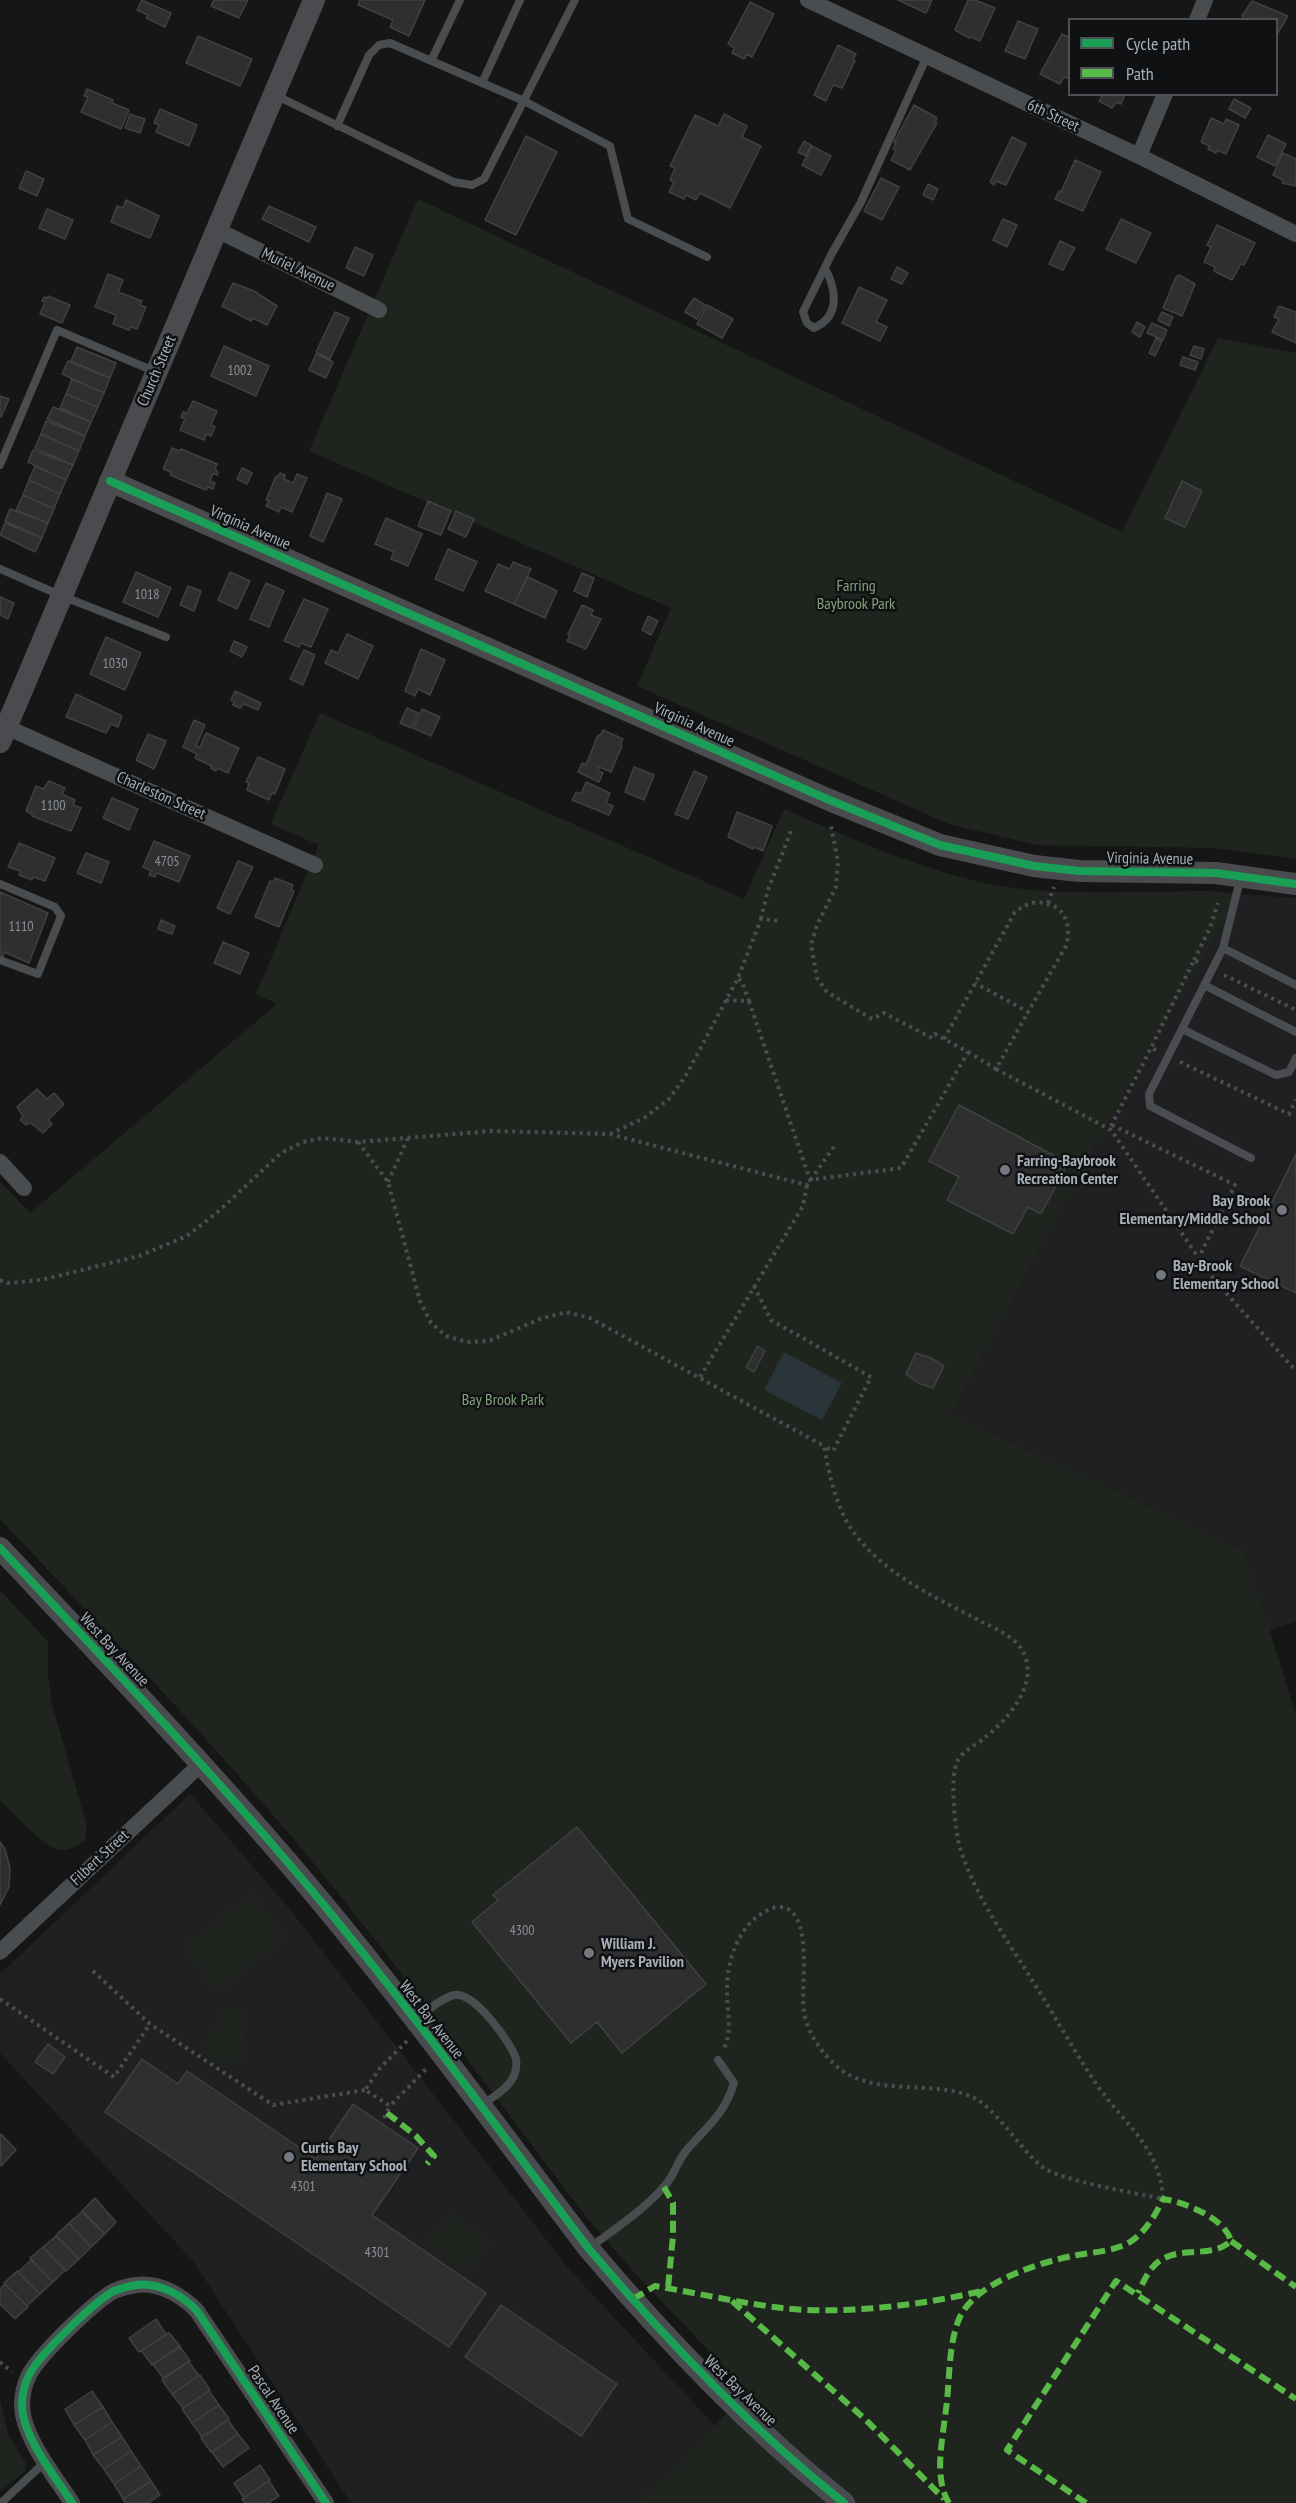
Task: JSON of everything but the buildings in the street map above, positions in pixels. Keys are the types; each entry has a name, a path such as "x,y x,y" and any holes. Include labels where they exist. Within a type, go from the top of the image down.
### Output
{"street":[{"name":"Church Street","path":"3,734 314,0"},
{"name":"6th Street","path":"808,0 1139,156 1296,234"},
{"path":"1198,18 1205,0"},
{"path":"1139,156 1164,96"},
{"name":"Muriel Avenue","path":"217,230 379,310"},
{"name":"Virginia Avenue","path":"110,481 827,799 940,845 1014,863 1079,871 1216,873 1296,884"},
{"name":"Charleston Street","path":"3,734 315,865"},
{"path":"0,1162 24,1188"},
{"name":"West Bay Avenue","path":"0,1548 201,1764 313,1892 418,2024 588,2248 683,2354 761,2430 844,2503"},
{"name":"Filbert Street","path":"0,1952 201,1764"},
{"name":"Pascal Avenue","path":"72,2503 27,2430 22,2409 23,2392 30,2374 52,2346 99,2302 112,2292 139,2284 171,2291 188,2301 326,2503"}],"lane":[{"path":"431,61 460,0"},
{"path":"482,83 520,0"},
{"path":"274,95 454,182 472,185 484,179 575,0"},
{"path":"337,126 369,55 379,45 390,43 524,101 610,146 628,219 707,257"},
{"path":"825,268 835,292 834,303 822,325 814,328 807,323 803,312 825,268 861,202 927,56"},
{"path":"0,465 57,330 156,372"},
{"path":"0,568 62,596 166,637"},
{"path":"1241,876 1222,948 1149,1094 1150,1106 1251,1158"},
{"path":"0,884 55,907 62,916 38,974 0,960"},
{"path":"1222,948 1296,985"},
{"path":"1204,985 1296,1032"},
{"path":"1182,1029 1276,1076 1289,1072 1296,1058"},
{"path":"418,2024 444,1999 456,1995 467,1997 478,2005 512,2048 517,2062 514,2075 507,2086 480,2106"},
{"path":"588,2248 653,2199 669,2180 684,2152 714,2123 728,2102 734,2083 718,2060"},
{"path":"1,2503 45,2462"}],"path":[{"path":"831,826 831,835 837,852 838,875 836,887 813,936 811,953 817,978 827,992 873,1019 884,1013 932,1038 935,1034 996,1069 1111,1127 1235,1185 1199,1258"},
{"path":"609,1134 644,1118 669,1099 685,1077 738,978 791,831"},
{"path":"1048,903 1054,887"},
{"path":"1111,1127 1210,928 1218,900"},
{"path":"944,1039 1015,912 1024,904 1037,901 1058,908 1064,915 1069,934 1066,946 996,1069"},
{"path":"761,919 780,921"},
{"path":"1194,960 1201,964"},
{"path":"1222,973 1296,1010"},
{"path":"738,978 742,982 749,1001 810,1180"},
{"path":"975,983 1028,1012"},
{"path":"726,1000 749,1001"},
{"path":"1151,1048 1158,1051"},
{"path":"810,1180 901,1168 968,1052"},
{"path":"1178,1060 1184,1066 1289,1114 1296,1100"},
{"path":"1111,1127 1211,1276 1296,1371"},
{"path":"0,1281 41,1280 139,1256 187,1236 220,1210 281,1153 303,1142 322,1138 358,1142 492,1131 609,1134 807,1185"},
{"path":"388,1182 408,1138"},
{"path":"358,1142 388,1182 420,1301 431,1323 446,1336 467,1342 489,1341 540,1319 566,1312 590,1318 833,1451 871,1377 771,1320 754,1286"},
{"path":"700,1377 803,1206 807,1185 835,1145"},
{"path":"718,2060 730,2039 727,1991 729,1964 737,1945 750,1922 766,1911 777,1907 788,1908 800,1923 804,1941 804,2013 815,2041 834,2064 860,2080 898,2087 950,2089 974,2097 1043,2168 1075,2180 1163,2199 1162,2181 1152,2155 1099,2087 980,1894 960,1847 953,1778 958,1759 995,1729 1013,1709 1025,1684 1027,1669 1025,1655 1016,1643 996,1629 918,1588 881,1561 857,1538 843,1513 830,1478 824,1446"},
{"path":"93,1971 150,2024 273,2105 365,2090 390,2106"},
{"path":"0,1999 114,2077 150,2024"},
{"path":"365,2090 380,2068 418,2024"},
{"path":"384,2118 390,2106 422,2071 443,2057"}],"shaded area":[{"name":"Bay-Brook Elementary School","path":"1240,894 1296,898 1296,1622 1269,1630 1245,1551 951,1414 1100,1136"},
{"path":"784,1352 842,1383 822,1420 764,1390"},
{"name":"Curtis Bay Elementary School","path":"190,1794 288,1907 569,2269 715,2426 676,2468 633,2503 351,2503 193,2261 0,2053 0,1974"}],"green space":[{"name":"Farring Baybrook Park","path":"418,199 1122,532 1218,338 1296,353 1296,859 1214,848 1036,845 949,824 637,686 671,608 309,451"},
{"name":"Bay Brook Park","path":"320,713 744,899 784,809 905,859 980,882 1007,887 1065,892 1212,891 1240,894 1100,1136 951,1414 1245,1551 1296,1715 1296,2503 633,2503 676,2468 747,2391 632,2270 588,2219 396,1966 251,1789 0,1519 0,1182 30,1213 277,1004 256,994 319,845 271,824"},
{"path":"0,1590 48,1642 48,1674 52,1705 87,1826 85,1840 66,1850 59,1850 44,1842 0,1800"},
{"path":"251,1895 285,1937 218,1991 184,1949"},
{"path":"236,2008 243,2011 248,2019 243,2037 247,2049 246,2055 220,2065 208,2057 206,2048 221,2010"},
{"path":"449,2214 489,2241 466,2274 428,2244"},
{"path":"0,2400 9,2437 26,2463 25,2471 0,2491"}],"marked path":[{"path":"387,2113 416,2136 434,2156 427,2164"},
{"path":"664,2187 673,2203 673,2236 668,2288"},
{"path":"949,2503 941,2481 941,2445 955,2329 967,2306 992,2285 1025,2270 1058,2259 1109,2250 1130,2242 1145,2228 1163,2199 1203,2212 1221,2225 1227,2233 1231,2241 1222,2247 1180,2253 1161,2260 1150,2271 1138,2293"},
{"path":"1231,2241 1296,2287"},
{"path":"1086,2503 1007,2450 1116,2281 1296,2399"},
{"path":"633,2299 655,2286 766,2306 831,2310 934,2301 982,2291"},
{"path":"732,2301 865,2419 944,2499"}],"cycle path":[{"path":"110,481 827,799 940,845 1034,866 1079,871 1216,873 1296,884"},
{"path":"0,1548 198,1761 313,1892 419,2024 589,2249 618,2283 742,2414 844,2503"},
{"path":"72,2503 41,2456 28,2431 22,2406 26,2383 29,2375 44,2355 94,2306 114,2291 145,2285 170,2291 197,2311 326,2503"}],"place":[{"name":"Farring-Baybrook Recreation Center","path":"1005,1170"},
{"name":"Bay Brook Elementary/Middle School","path":"1282,1210"},
{"name":"Bay-Brook Elementary School","path":"1161,1275"},
{"name":"William J. Myers Pavilion","path":"589,1953"},
{"name":"Curtis Bay Elementary School","path":"289,2157"}]}
